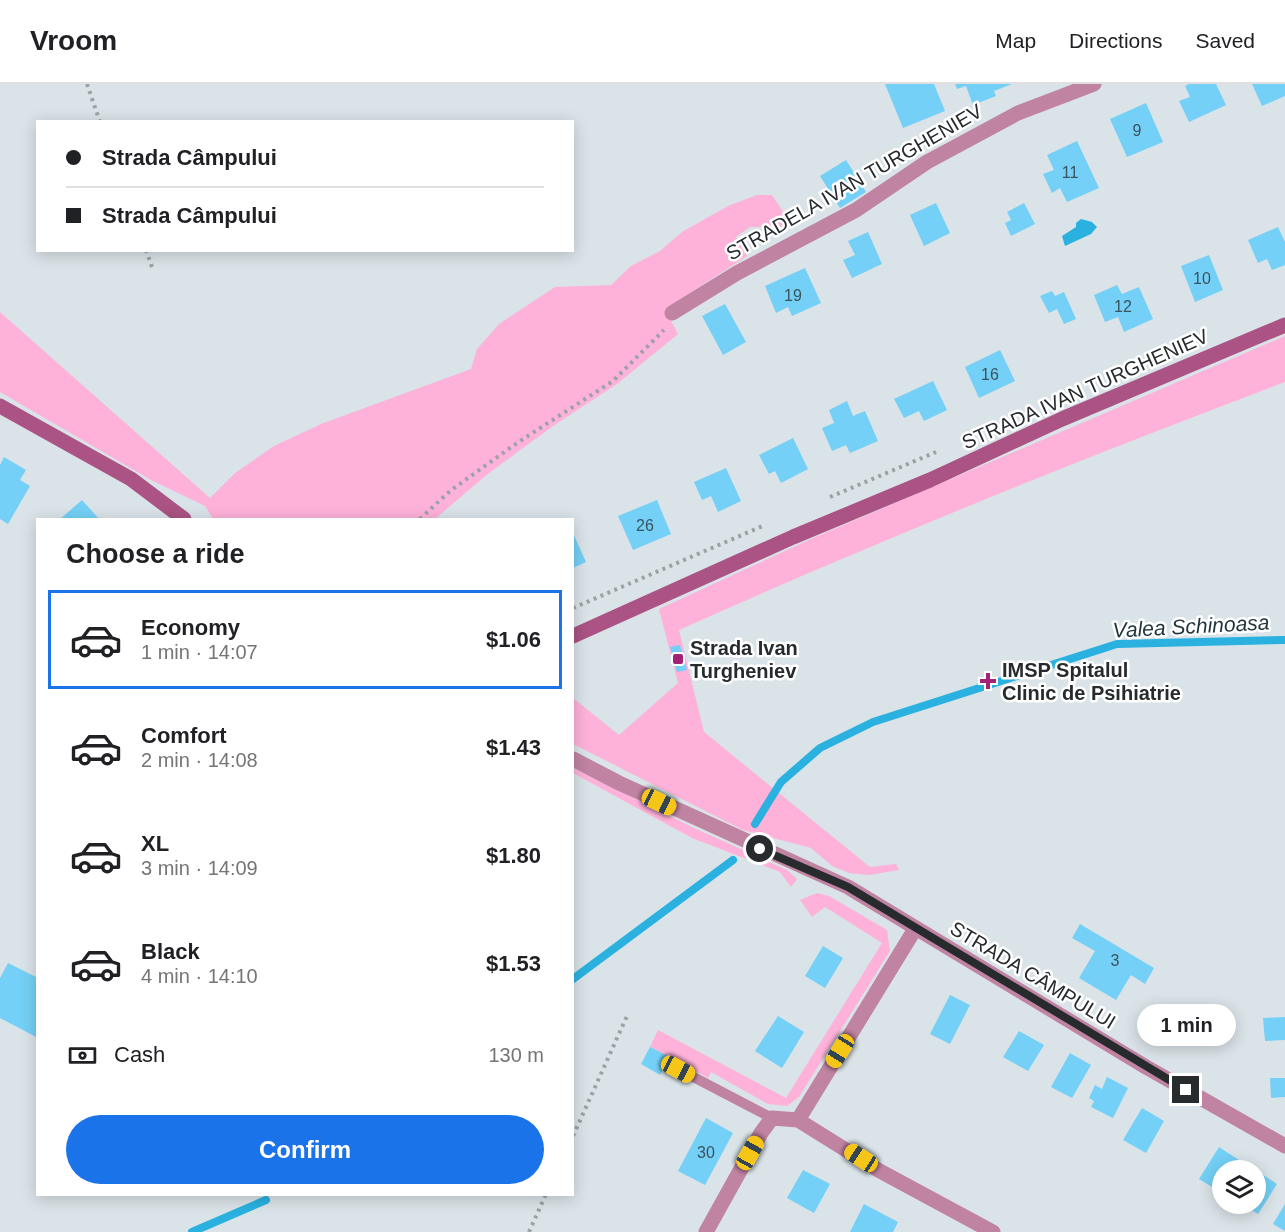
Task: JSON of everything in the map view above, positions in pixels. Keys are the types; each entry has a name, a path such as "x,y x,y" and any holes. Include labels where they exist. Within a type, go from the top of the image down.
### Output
{"street":[{"name":"STRADELA IVAN TURGHENIEV","path":"672,313 738,273 856,210 927,162 1018,113 1094,84"},
{"name":"STRADA IVAN TURGHENIEV","path":"574,636 793,537 930,480 1062,419 1285,325"},
{"path":"0,406 131,479 183,518"},
{"name":"STRADA CÂMPULUI","path":"574,760 619,783 848,887 915,929 1285,1146"},
{"path":"798,1120 915,929"},
{"path":"706,1232 761,1133 772,1118 798,1120 878,1170 993,1232"}],"lane":[{"path":"678,1069 772,1118"}],"path":[{"path":"87,84 99,120"},
{"path":"147,252 152,267"},
{"path":"421,518 450,491 517,442 613,381 663,333 672,313"},
{"path":"823,500 942,450"},
{"path":"574,608 769,523"},
{"path":"574,1134 627,1016"},
{"path":"529,1232 545,1196"}],"shaded area":[{"path":"757,195 772,195 793,227 750,227 736,237 747,256 665,309 678,334 617,384 556,424 489,473 436,518 212,518 205,506 151,480 0,392 0,312 210,498 235,473 274,446 321,424 471,369 477,349 499,324 555,287 611,285 631,266 660,251 682,232 728,206"},
{"path":"1285,336 1285,382 980,502 679,630 704,732 870,867 896,864 899,870 869,875 849,873 832,866 811,848 743,830 574,745 574,699 619,735 678,683 659,609 811,539"},
{"path":"574,768 694,828 787,870 797,879 791,887 780,872 692,838 574,774"},
{"path":"817,893 829,896 887,930 890,951 799,1097 787,1106 768,1104 711,1072 708,1078 650,1047 658,1030 786,1098 882,943 825,907 812,917 800,900"}],"water":[{"path":"1081,219 1092,222 1097,227 1091,234 1065,246 1062,236 1076,227 1076,223"}],"building":[{"path":"885,84 934,84 945,111 903,128"},
{"path":"955,84 1012,84 994,91 996,96 973,105 966,86 957,89"},
{"path":"1216,84 1226,105 1189,122 1179,101 1190,97 1185,86"},
{"path":"1252,84 1285,84 1285,96 1262,106"},
{"path":"1146,103 1163,142 1127,157 1110,119"},
{"path":"1077,141 1099,188 1067,202 1060,188 1052,193 1043,174 1054,170 1047,155"},
{"path":"846,160 866,192 840,208 820,176"},
{"path":"936,203 950,233 924,246 910,215"},
{"path":"1024,203 1035,224 1011,236 1005,223 1011,220 1007,212"},
{"path":"1278,227 1285,242 1285,265 1272,270 1267,259 1258,263 1248,240"},
{"path":"868,232 882,264 852,278 843,260 855,255 848,241"},
{"path":"1209,255 1223,290 1195,302 1181,266"},
{"path":"805,268 821,303 792,316 788,307 776,313 765,286"},
{"path":"1117,285 1122,294 1139,287 1153,319 1124,332 1118,317 1105,322 1094,295"},
{"path":"1052,291 1055,296 1064,292 1076,319 1064,324 1057,309 1049,313 1040,296"},
{"path":"725,304 746,342 723,355 702,316"},
{"path":"1000,350 1015,381 979,398 965,367"},
{"path":"933,381 947,410 924,421 919,411 904,418 894,399"},
{"path":"847,401 853,416 865,411 878,441 850,453 846,445 832,451 822,428 834,423 829,410"},
{"path":"793,438 808,469 781,483 775,471 769,474 759,455"},
{"path":"4,457 26,470 20,480 30,486 8,524 0,519 0,465"},
{"path":"726,468 741,501 718,512 711,496 702,500 694,482"},
{"path":"82,500 98,518 61,518"},
{"path":"657,500 671,534 633,550 618,516"},
{"path":"574,535 586,562 574,568"},
{"path":"680,645 687,670 677,672 670,647"},
{"path":"1080,924 1154,968 1145,984 1131,975 1116,1000 1079,978 1095,951 1072,938"},
{"path":"823,946 843,958 825,988 805,976"},
{"path":"8,963 36,977 36,1037 0,1018 0,978"},
{"path":"950,995 970,1005 950,1044 930,1034"},
{"path":"778,1016 804,1032 782,1068 755,1051"},
{"path":"1285,1017 1285,1040 1265,1041 1263,1018"},
{"path":"1019,1031 1044,1045 1028,1071 1003,1057"},
{"path":"650,1047 670,1057 660,1075 641,1064"},
{"path":"1070,1053 1091,1065 1072,1098 1051,1087"},
{"path":"1107,1077 1128,1088 1113,1118 1091,1107 1094,1101 1089,1098 1095,1085 1102,1089"},
{"path":"1270,1078 1285,1078 1285,1097 1271,1098"},
{"path":"1142,1108 1164,1121 1146,1153 1123,1140"},
{"path":"706,1118 733,1133 705,1185 678,1171"},
{"path":"1219,1147 1239,1160 1212,1160 1212,1187 1199,1179"},
{"path":"803,1170 830,1184 814,1213 787,1198"},
{"path":"1266,1177 1277,1184 1266,1201"},
{"path":"864,1204 898,1222 893,1232 850,1232"},
{"path":"1285,1204 1285,1231 1273,1224"}],"waterway":[{"name":"Valea Schinoasa","path":"755,824 781,782 820,748 873,722 1117,644 1285,640"},
{"name":"Valea Schinoasa","path":"574,978 733,860"},
{"name":"Valea Schinoasa","path":"192,1232 266,1200"}],"place":[{"name":"Strada Ivan Turgheniev","path":"678,659"},
{"name":"IMSP Spitalul Clinic de Psihiatrie","path":"988,681"}],"route":[{"path":"760,849 848,887 934,941 1186,1090"}]}
